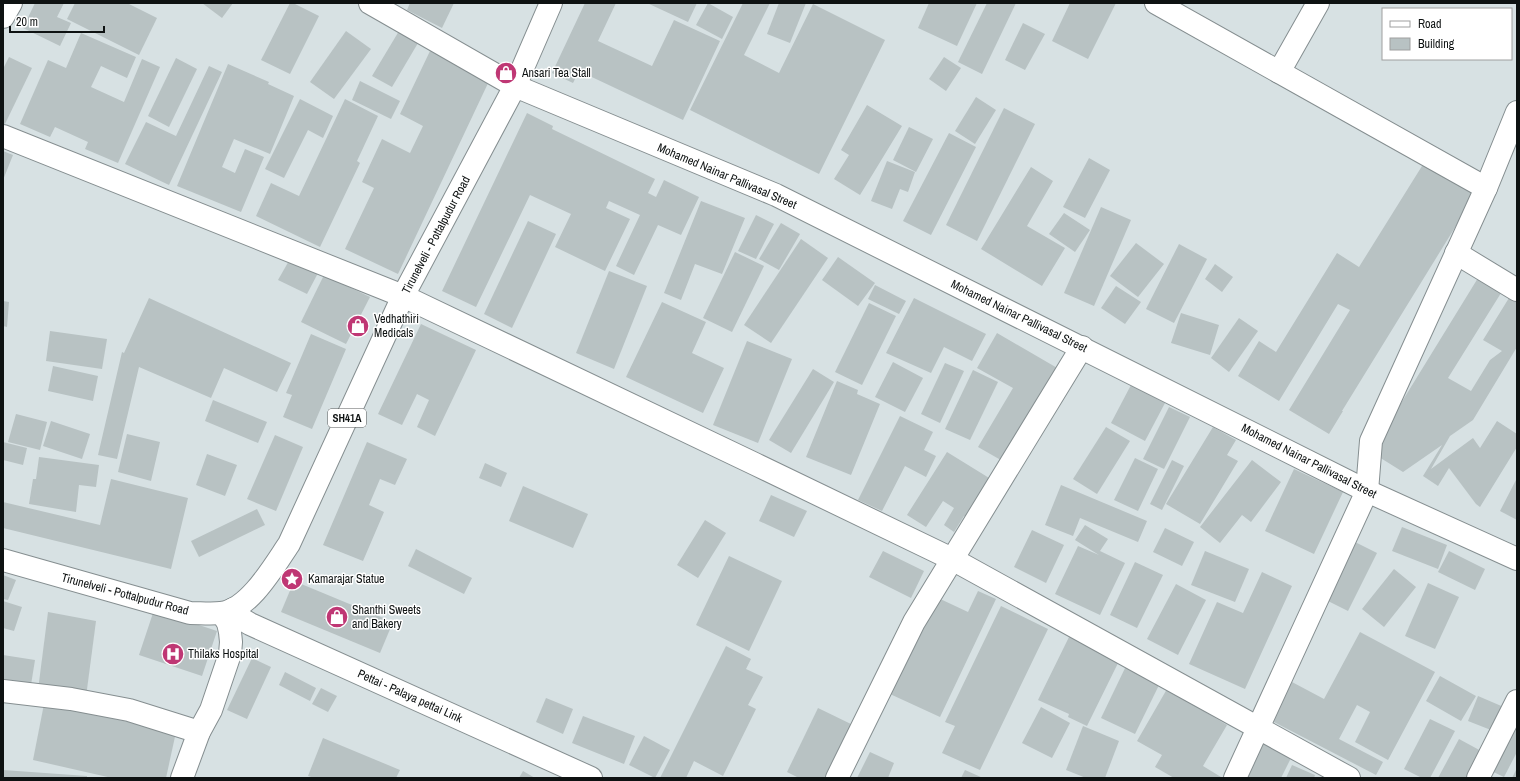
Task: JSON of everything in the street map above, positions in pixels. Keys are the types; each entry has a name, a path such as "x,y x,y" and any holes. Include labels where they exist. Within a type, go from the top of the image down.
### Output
{"street":[{"path":"3,17 11,3"},
{"name":"Mohamed Nainar Pallivasal Street","path":"370,3 515,86 776,195 1367,491 1517,559"},
{"name":"Tirunelveli - Pottalpudur Road","path":"3,560 190,613 228,611 243,603 264,582 289,544 403,296 515,86 551,3"},
{"path":"1156,3 1486,188"},
{"path":"1279,72 1318,3"},
{"path":"1235,778 1367,491 1371,441 1486,188 1517,112"},
{"path":"3,136 403,296 952,559 1350,778"},
{"path":"1456,253 1517,290"},
{"path":"837,778 914,622 1082,347"},
{"path":"182,778 199,732 211,710 230,654 231,642 228,611"},
{"name":"Pettai - Palaya pettai Link","path":"228,611 250,624 591,778"},
{"path":"3,691 71,699 130,710 199,732"},
{"path":"1478,778 1517,701"}],"building":[{"path":"35,3 64,3 57,17 71,23 60,46 23,28"},
{"path":"75,3 127,3 157,18 139,55 67,19"},
{"path":"202,3 233,3 222,18"},
{"path":"290,3 293,3 319,16 290,74 261,60"},
{"path":"410,3 454,3 442,28 407,10"},
{"path":"585,3 616,3 598,41 652,66 674,20 720,41 683,120 579,71 573,83 552,73"},
{"path":"647,3 697,3 688,22"},
{"path":"708,3 733,17 722,39 696,25"},
{"path":"743,3 770,3 744,55 779,73 813,4 885,40 819,174 690,110"},
{"path":"779,3 806,3 790,43 767,34"},
{"path":"929,3 977,3 957,46 918,28"},
{"path":"987,3 1016,3 982,74 958,62"},
{"path":"1070,3 1116,3 1088,59 1052,41"},
{"path":"1023,23 1045,34 1025,70 1005,60"},
{"path":"346,31 371,49 334,99 310,82"},
{"path":"399,31 418,43 392,87 372,76"},
{"path":"81,33 136,57 127,78 101,66 91,87 124,102 142,59 160,67 118,163 85,149 88,142 55,127 50,137 20,124 48,60 66,68"},
{"path":"430,51 490,79 398,274 345,249 374,188 362,182 382,139 410,153 423,126 400,114"},
{"path":"9,57 32,68 5,124 3,123 3,69"},
{"path":"944,57 961,68 946,91 929,79"},
{"path":"176,58 197,69 169,127 148,116"},
{"path":"228,64 269,82 268,84 294,96 270,154 234,139 222,167 235,173 245,149 264,157 241,212 177,186"},
{"path":"209,66 222,72 169,185 125,164 146,122 176,136"},
{"path":"360,81 400,101 391,119 352,100"},
{"path":"976,97 996,110 975,144 955,131"},
{"path":"300,99 333,116 323,138 308,130 284,178 265,169"},
{"path":"345,99 378,116 357,161 360,163 320,247 256,216 271,183 299,196"},
{"path":"867,105 902,126 860,195 834,179 849,155 841,150"},
{"path":"1004,108 1035,124 977,241 946,225"},
{"path":"527,113 553,126 552,129 655,179 648,193 656,197 664,180 699,197 681,235 658,225 634,275 616,266 640,215 609,201 606,208 630,219 605,271 555,247 571,214 530,195 476,307 442,291"},
{"path":"909,127 933,139 916,172 893,160"},
{"path":"949,133 976,147 931,235 903,221"},
{"path":"3,151 13,155 3,180"},
{"path":"1089,158 1110,170 1085,218 1063,207"},
{"path":"1427,158 1478,190 1329,434 1289,410 1350,310 1338,304 1279,401 1238,376 1259,341 1276,352 1337,253 1359,267"},
{"path":"887,161 915,172 908,192 900,189 892,209 871,201"},
{"path":"1031,167 1053,181 1027,226 1065,248 1042,286 981,249"},
{"path":"701,201 745,218 722,274 695,264 681,300 664,293"},
{"path":"1101,207 1131,220 1094,306 1064,293"},
{"path":"1064,213 1090,230 1075,252 1049,234"},
{"path":"756,215 774,224 756,259 738,251"},
{"path":"528,221 556,234 512,328 484,314"},
{"path":"781,223 800,234 779,270 759,259"},
{"path":"801,239 828,258 771,343 744,325"},
{"path":"1136,243 1164,264 1138,297 1110,276"},
{"path":"1179,244 1207,259 1174,323 1146,309"},
{"path":"735,252 764,266 732,332 703,318"},
{"path":"838,257 875,283 858,306 822,280"},
{"path":"290,259 318,273 307,294 278,280"},
{"path":"1215,264 1233,277 1222,292 1205,279"},
{"path":"609,271 647,286 614,369 576,353"},
{"path":"324,275 370,297 346,344 301,322"},
{"path":"1478,278 1501,293 1448,378 1471,391 1490,360 1502,351 1483,340 1517,285 1517,347 1473,420 1450,436 1431,469 1473,438 1480,448 1497,421 1517,434 1517,447 1480,507 1476,504 1449,468 1438,486 1423,476 1442,445 1403,472 1371,452"},
{"path":"875,285 906,301 899,314 868,299"},
{"path":"1116,286 1141,302 1125,324 1101,308"},
{"path":"149,298 291,363 277,392 224,368 211,398 139,367 117,459 98,455 122,352 124,353"},
{"path":"914,298 986,334 972,361 944,347 931,373 886,353"},
{"path":"3,301 9,302 7,327 3,326"},
{"path":"662,302 706,322 692,353 724,368 703,413 626,377"},
{"path":"869,303 896,316 862,385 835,372"},
{"path":"1181,313 1219,325 1210,355 1171,343"},
{"path":"1239,318 1258,331 1229,372 1211,358"},
{"path":"421,324 476,350 435,436 417,427 429,400 417,394 402,425 378,414"},
{"path":"50,331 107,339 102,369 46,361"},
{"path":"997,333 1059,369 1006,463 978,447 1013,388 977,368"},
{"path":"311,334 346,349 312,429 283,417 292,395 286,393"},
{"path":"747,341 792,359 758,443 713,425"},
{"path":"893,362 923,378 905,412 875,397"},
{"path":"945,363 964,371 940,423 921,414"},
{"path":"53,366 98,376 93,401 48,391"},
{"path":"813,369 834,382 791,453 769,440"},
{"path":"973,370 998,382 970,440 945,429"},
{"path":"837,381 858,390 857,394 880,404 851,475 806,457"},
{"path":"1131,385 1165,403 1145,441 1111,423"},
{"path":"213,400 267,422 258,443 205,421"},
{"path":"1169,407 1190,417 1164,469 1143,459"},
{"path":"16,414 47,422 40,450 8,442"},
{"path":"900,416 933,432 924,450 936,456 926,477 905,466 882,511 858,500"},
{"path":"51,421 90,434 82,459 43,446"},
{"path":"1106,427 1130,441 1097,494 1073,479"},
{"path":"1213,427 1236,440 1227,455 1238,461 1200,524 1166,504"},
{"path":"127,434 160,442 151,481 118,472"},
{"path":"275,435 303,447 276,511 247,499"},
{"path":"3,442 27,448 23,465 3,460"},
{"path":"367,442 407,459 395,485 380,479 369,505 384,512 363,561 323,545"},
{"path":"947,452 994,481 970,519 964,516 954,532 944,525 954,508 943,501 926,527 907,515"},
{"path":"207,454 237,465 225,496 196,485"},
{"path":"39,457 99,465 96,487 79,485 76,512 29,504 33,479 36,479"},
{"path":"1135,458 1158,469 1138,511 1114,500"},
{"path":"1172,460 1184,466 1162,510 1150,504"},
{"path":"1252,460 1281,482 1251,522 1242,515 1220,543 1200,527"},
{"path":"485,463 507,473 501,487 479,478"},
{"path":"1294,469 1343,492 1314,554 1265,531"},
{"path":"1517,478 1517,520 1500,511"},
{"path":"111,479 188,498 171,569 3,528 3,502 100,525"},
{"path":"1061,485 1147,521 1138,542 1080,518 1073,536 1045,525"},
{"path":"523,486 588,514 573,548 509,521"},
{"path":"771,495 807,511 794,537 759,521"},
{"path":"257,509 265,525 199,557 191,541"},
{"path":"705,520 726,533 698,578 677,565"},
{"path":"1085,525 1108,539 1100,551 1125,563 1100,615 1055,594 1078,546 1099,555 1075,540"},
{"path":"1402,527 1447,545 1438,569 1392,551"},
{"path":"1165,528 1194,542 1182,566 1153,552"},
{"path":"1032,530 1064,545 1046,583 1014,567"},
{"path":"1351,540 1377,553 1348,611 1322,598"},
{"path":"416,549 472,578 464,594 408,566"},
{"path":"883,551 924,571 911,598 869,577"},
{"path":"1205,551 1249,569 1235,602 1191,585"},
{"path":"1449,551 1485,569 1475,590 1438,572"},
{"path":"729,556 782,581 749,651 696,625"},
{"path":"1135,562 1163,575 1137,628 1110,615"},
{"path":"1394,569 1416,587 1384,627 1362,609"},
{"path":"1262,572 1292,586 1245,689 1189,664 1217,602 1243,613"},
{"path":"3,575 16,580 8,600 3,599"},
{"name":"Shanthi Sweets and Bakery","path":"294,581 393,622 380,653 281,612"},
{"path":"1428,583 1459,597 1435,649 1405,636"},
{"path":"1176,584 1206,600 1178,655 1147,639"},
{"path":"978,591 996,599 940,717 890,694 936,597 968,612"},
{"path":"3,601 22,607 14,631 3,628"},
{"path":"1001,606 1048,629 980,770 942,753 955,726 945,722"},
{"path":"154,610 217,631 202,676 139,655"},
{"path":"48,612 96,621 86,697 38,690"},
{"path":"1360,632 1435,672 1388,760 1355,742 1370,712 1357,705 1339,739 1383,762 1376,775 1272,721 1292,682 1324,699"},
{"path":"1070,635 1120,659 1087,726 1068,717 1069,714 1038,700"},
{"path":"726,646 751,659 746,669 763,677 748,705 756,709 723,776 694,761 686,778 660,778"},
{"path":"3,655 35,660 30,691 3,686"},
{"path":"252,658 271,667 247,719 227,710"},
{"path":"1127,664 1161,681 1135,734 1101,718"},
{"path":"285,672 316,688 310,701 279,685"},
{"path":"1440,676 1476,696 1461,721 1426,701"},
{"path":"321,688 337,696 328,712 312,704"},
{"path":"1167,689 1227,725 1203,766 1221,778 1174,778 1155,767 1162,755 1137,741"},
{"path":"1478,696 1506,708 1496,732 1468,721"},
{"path":"546,698 573,709 563,734 536,722"},
{"path":"44,704 176,732 166,778 112,778 33,760"},
{"path":"1041,707 1070,723 1052,758 1022,743"},
{"path":"818,708 853,725 826,778 799,778 787,772"},
{"path":"1517,713 1517,752 1504,777 1487,769"},
{"path":"583,716 635,736 624,764 572,743"},
{"path":"1430,719 1455,731 1430,778 1422,778 1404,769"},
{"path":"1083,726 1119,741 1105,778 1086,778 1066,770"},
{"path":"644,736 670,750 655,778 629,765"},
{"path":"323,738 400,770 396,778 314,778 308,776"},
{"path":"1261,738 1293,754 1281,778 1241,778"},
{"path":"1459,739 1483,752 1470,778 1438,778"},
{"path":"870,752 894,763 888,778 857,778"},
{"path":"1292,765 1315,775 1314,778 1286,778"},
{"path":"1517,768 1517,778 1512,778"},
{"path":"3,770 87,776 87,778 3,778"},
{"path":"965,770 983,778 961,778"},
{"path":"523,771 535,778 519,778"}],"place":[{"name":"Ansari Tea Stall","path":"506,73"},
{"name":"Vedhathiri Medicals","path":"358,326"},
{"name":"Kamarajar Statue","path":"292,579"},
{"name":"Shanthi Sweets and Bakery","path":"337,617"},
{"name":"Thilaks Hospital","path":"173,654"}]}
